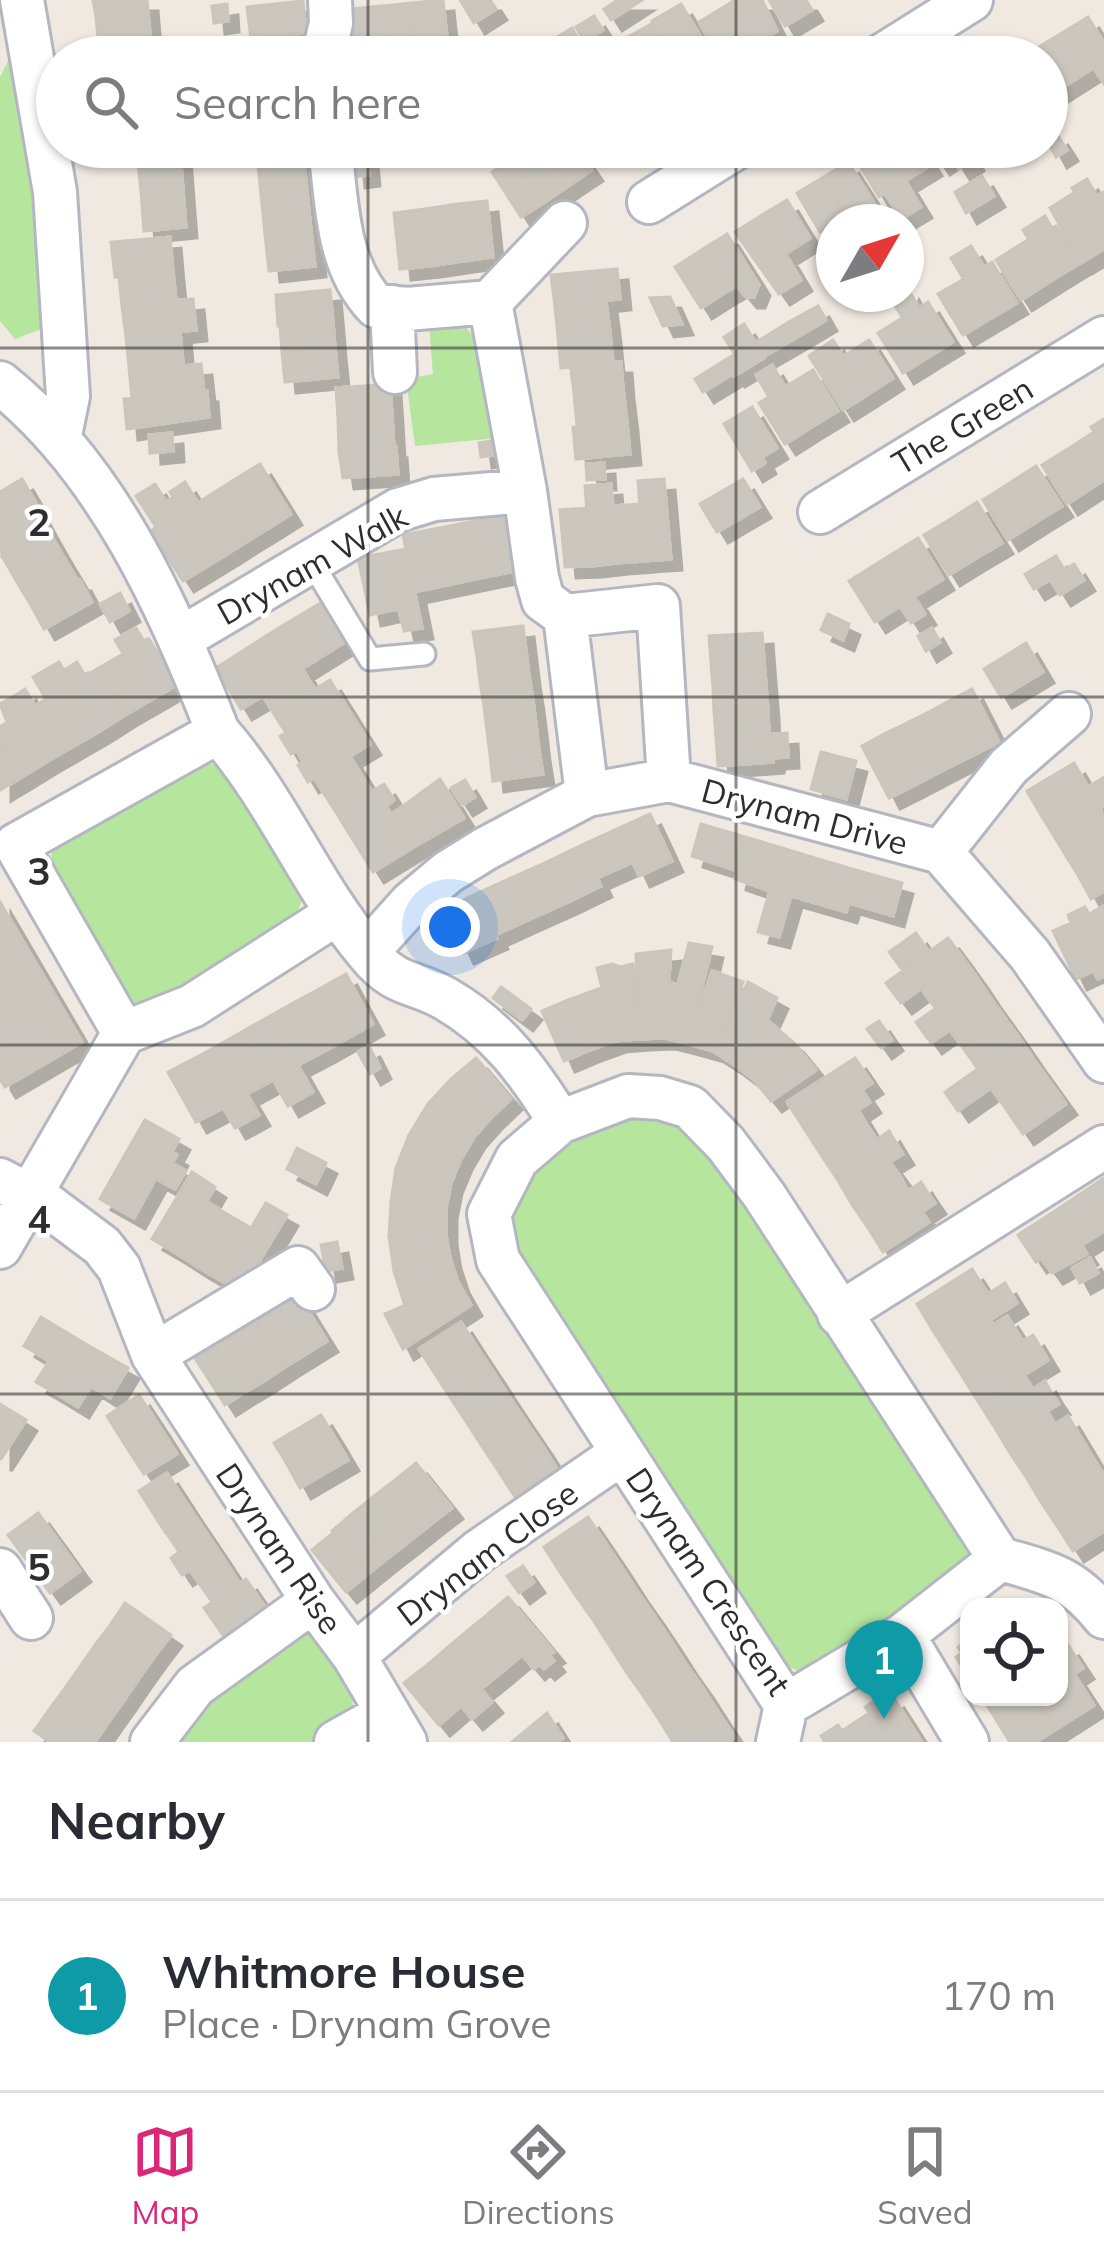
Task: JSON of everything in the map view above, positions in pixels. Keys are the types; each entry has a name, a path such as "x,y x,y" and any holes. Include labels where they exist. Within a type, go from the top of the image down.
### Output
{"street":[{"path":"0,11 4,0"},
{"path":"22,0 36,81"},
{"path":"328,36 330,0"},
{"path":"914,36 971,0"},
{"path":"51,168 68,396 59,440"},
{"path":"333,168 343,244 357,286 376,306 490,302 565,223"},
{"path":"649,202 703,168"},
{"path":"490,302 543,600 565,616 586,795"},
{"path":"392,307 394,372"},
{"name":"The Green","path":"820,512 1104,338"},
{"path":"0,383 59,440 98,492 179,639 218,732 242,759 336,914 395,979 443,997 498,1036 531,1075 560,1123"},
{"name":"Drynam Walk","path":"179,639 398,510 434,499 525,491"},
{"name":"Drynam Drive","path":"565,616 658,606 669,780"},
{"name":"Drynam Drive","path":"941,852 1009,766 1069,714"},
{"path":"124,1033 8,837 218,732"},
{"name":"Drynam Drive","path":"367,952 411,903 448,872 586,795 669,780 941,852 1030,955 1104,1061"},
{"path":"0,1247 15,1188 124,1033 192,1006 336,914"},
{"name":"Drynam Crescent","path":"628,1096 660,1098 691,1107 726,1144 839,1314 1000,1559 782,1723 622,1453 498,1260 489,1214 517,1159 560,1123 628,1096"},
{"path":"839,1314 1104,1147"},
{"name":"Drynam Rise","path":"15,1188 103,1246 119,1268 153,1355 354,1656 395,1728"},
{"path":"153,1355 298,1268 313,1289"},
{"name":"Drynam Close","path":"354,1656 479,1551 622,1453"},
{"path":"1000,1559 1059,1576 1084,1592 1104,1617"},
{"path":"0,1570 31,1618"},
{"path":"152,1742 195,1686 313,1601"},
{"path":"903,1634 967,1742"},
{"path":"336,1742 395,1728"}],"lane":[{"path":"310,561 370,659 424,654"}],"green space":[{"path":"12,53 24,63 44,328 15,339 0,321 0,77"},
{"path":"462,322 484,350 498,438 415,446 406,379 433,374 429,324"},
{"path":"204,762 220,766 304,895 294,920 198,979 146,1003 126,1005 49,869 53,847"},
{"path":"648,1112 702,1135 971,1541 973,1557 857,1644 803,1673 780,1663 516,1251 515,1201 539,1167 594,1129"},
{"path":"309,1633 340,1669 353,1700 353,1712 320,1742 169,1742 194,1712 291,1640"}],"building":[{"path":"93,0 147,0 148,12 96,17"},
{"path":"443,0 447,36 415,36 412,3"},
{"path":"460,0 490,0 496,9 474,23"},
{"path":"618,0 642,0 611,20 604,9"},
{"path":"735,0 762,0 777,31 769,36 746,36 727,5"},
{"path":"769,0 806,0 812,10 785,26"},
{"path":"303,1 306,33 251,36 247,7"},
{"path":"412,3 415,36 385,36 382,6"},
{"path":"227,4 228,21 214,23 212,6"},
{"path":"681,4 700,36 661,36 652,21"},
{"path":"727,5 746,36 707,36 699,22"},
{"path":"382,6 385,36 354,36 351,9"},
{"path":"148,12 150,36 98,36 96,17"},
{"path":"594,16 603,30 581,36 576,27"},
{"path":"1088,17 1104,43 1104,84 1094,68 1087,72 1062,33"},
{"path":"653,23 661,36 630,36"},
{"path":"1068,42 1087,72 1068,84"},
{"path":"139,168 181,168 183,189 141,192"},
{"path":"259,168 305,168 307,191 261,195"},
{"path":"353,168 368,168 369,175 354,177"},
{"path":"523,168 556,168 568,186 545,202"},
{"path":"523,168 545,202 521,217 492,172"},
{"path":"556,168 591,168 592,170 568,186"},
{"path":"838,168 852,168 875,204 837,204 822,178"},
{"path":"861,168 898,168 919,204 892,204 885,193 879,197"},
{"path":"897,168 926,168 905,181"},
{"path":"982,176 994,196 966,213 955,192"},
{"path":"822,178 838,204 816,204 816,225 797,193"},
{"path":"1087,179 1097,196 1104,192 1104,240 1072,188"},
{"path":"183,189 186,227 144,231 141,192"},
{"path":"307,191 311,229 265,234 261,195"},
{"path":"1075,192 1104,240 1104,249 1081,263 1050,208"},
{"path":"787,200 810,238 785,254 762,215"},
{"path":"487,201 493,257 463,261 457,204"},
{"path":"457,204 463,261 430,266 425,209"},
{"path":"425,209 430,266 400,269 394,213"},
{"path":"762,215 801,280 779,294 735,232"},
{"path":"1045,216 1080,263 1054,279 1023,230"},
{"path":"311,229 315,266 269,271 265,234"},
{"path":"727,234 759,285 754,297 746,297 737,286 726,292 700,251"},
{"path":"170,237 173,271 115,277 111,242"},
{"path":"1029,239 1054,279 1021,300 996,260"},
{"path":"971,246 984,267 992,262 1017,303 988,320 951,258"},
{"path":"700,251 726,292 701,308 675,267"},
{"path":"617,269 620,299 555,306 551,275"},
{"path":"173,271 176,300 122,306 119,277"},
{"path":"964,279 988,320 963,335 938,294"},
{"path":"330,290 333,322 278,326 276,295"},
{"path":"670,297 682,324 663,326 650,298"},
{"path":"193,299 196,330 126,337 122,306"},
{"path":"606,301 610,332 558,337 555,306"},
{"path":"928,302 953,342 927,358 899,312 924,312"},
{"path":"816,307 826,320 796,338 787,323"},
{"path":"902,318 927,358 903,373 878,333"},
{"path":"333,322 335,347 282,352 280,326"},
{"path":"787,323 796,338 763,357 755,343"},
{"path":"744,324 754,340 734,353 724,337"},
{"path":"180,331 183,362 129,367 126,337"},
{"path":"610,332 613,362 561,368 558,337"},
{"path":"833,340 867,395 843,410 809,356"},
{"path":"869,340 893,378 867,395 844,356"},
{"path":"755,343 764,358 734,376 725,360"},
{"path":"335,347 338,377 285,382 282,352"},
{"path":"725,360 733,374 703,392 695,379"},
{"path":"183,362 183,366 201,364 204,392 132,399 129,367"},
{"path":"621,362 623,388 574,393 571,367"},
{"path":"772,365 810,428 785,444 759,403 769,397 756,375"},
{"path":"813,370 838,411 810,428 785,387"},
{"path":"390,384 392,414 338,418 336,388"},
{"path":"623,388 627,421 577,426 574,393"},
{"path":"207,391 209,417 127,429 124,399"},
{"path":"752,407 777,448 752,471 724,424"},
{"path":"392,414 394,448 339,452 338,418"},
{"path":"1104,419 1104,480 1096,485 1071,447"},
{"path":"627,421 630,454 576,459 573,427"},
{"path":"172,433 173,451 150,453 149,435"},
{"path":"497,440 500,454 481,457 479,443"},
{"path":"396,447 398,474 343,478 339,452"},
{"path":"1071,447 1096,485 1067,504 1042,465"},
{"path":"604,463 605,479 587,480 586,464"},
{"path":"260,464 291,514 269,528 237,478"},
{"path":"1036,466 1062,506 1033,524 1008,484"},
{"path":"237,478 269,528 246,542 215,492"},
{"path":"22,479 36,503 0,524 0,492"},
{"path":"664,479 671,559 644,561 638,481"},
{"path":"743,479 760,507 717,532 700,504"},
{"path":"185,482 229,553 206,567 165,502"},
{"path":"155,484 206,567 183,581 151,531 156,527 136,496"},
{"path":"611,484 618,563 591,566 585,486"},
{"path":"1008,484 1033,524 1008,540 983,500"},
{"path":"215,492 246,542 229,553 198,503"},
{"path":"977,502 1002,543 973,560 949,520"},
{"path":"34,504 48,530 2,556 0,524"},
{"path":"639,504 644,561 618,563 613,506"},
{"path":"587,508 591,566 565,567 560,510"},
{"path":"504,515 515,571 466,581 455,525"},
{"path":"949,520 973,560 949,575 924,535"},
{"path":"455,525 466,581 414,592 403,535"},
{"path":"48,530 63,556 17,582 2,556"},
{"path":"918,538 943,579 914,597 889,556"},
{"path":"406,549 422,628 404,631 385,553"},
{"path":"385,553 397,609 370,615 358,558"},
{"path":"63,556 78,581 32,607 17,582"},
{"path":"889,556 925,614 911,623 900,606 875,622 849,581"},
{"path":"1056,556 1065,571 1034,589 1025,574"},
{"path":"1074,564 1084,580 1060,595 1050,579"},
{"path":"80,580 92,602 44,629 32,607"},
{"path":"120,593 129,611 110,622 100,604"},
{"path":"329,598 353,637 302,669 277,629"},
{"path":"828,614 849,624 843,640 821,630"},
{"path":"523,626 526,650 477,657 473,632"},
{"path":"136,628 144,641 149,639 177,685 151,700 115,640"},
{"path":"932,628 940,642 926,651 918,636"},
{"path":"277,629 315,689 274,714 263,696 241,709 216,668"},
{"path":"762,633 764,659 711,663 709,636"},
{"path":"1026,643 1043,672 1001,697 984,669"},
{"path":"526,650 529,675 480,682 477,657"},
{"path":"123,654 151,700 125,715 97,669"},
{"path":"764,659 766,684 713,688 711,663"},
{"path":"59,662 100,731 74,746 33,677"},
{"path":"77,662 85,676 97,669 125,715 100,731 64,670"},
{"path":"529,675 533,700 484,706 480,682"},
{"path":"330,680 370,744 308,782 298,765 303,762 297,751 291,754 280,736 286,733 274,714"},
{"path":"766,684 768,708 714,711 713,688"},
{"path":"25,689 35,706 46,699 74,746 48,761 11,698"},
{"path":"972,689 999,742 976,754 949,701"},
{"path":"11,698 48,761 22,777 0,739 0,727 7,722 0,704"},
{"path":"533,700 536,724 487,731 484,706"},
{"path":"949,701 976,754 953,765 927,713"},
{"path":"768,708 769,734 716,738 714,711"},
{"path":"927,713 953,765 932,776 905,724"},
{"path":"536,724 539,750 490,755 487,731"},
{"path":"905,724 932,776 911,787 884,734"},
{"path":"787,733 788,757 718,766 716,738"},
{"path":"884,734 911,787 889,798 862,746"},
{"path":"0,739 22,777 0,790"},
{"path":"539,750 543,774 493,781 490,755"},
{"path":"821,752 856,761 846,799 811,789"},
{"path":"350,756 372,792 337,814 314,778"},
{"path":"1074,763 1088,787 1041,815 1027,791"},
{"path":"1103,778 1101,808 1054,836 1041,815"},
{"path":"440,779 464,818 412,848 391,815"},
{"path":"465,780 475,797 462,805 451,788"},
{"path":"384,784 394,800 386,806 412,848 373,872 337,814"},
{"path":"1101,808 1104,833 1066,856 1054,836"},
{"path":"650,814 672,861 639,876 617,829"},
{"path":"701,824 745,837 735,870 692,856"},
{"path":"617,829 633,862 597,878 582,845"},
{"path":"1104,833 1104,860 1078,875 1066,856"},
{"path":"745,837 782,848 770,891 735,879"},
{"path":"582,845 601,886 566,903 547,862"},
{"path":"782,848 818,859 805,900 791,896 779,937 758,932"},
{"path":"818,859 859,871 846,912 805,900"},
{"path":"1104,860 1104,891 1091,899 1078,875"},
{"path":"547,862 566,903 530,919 511,878"},
{"path":"859,871 902,883 893,916 849,903"},
{"path":"511,878 530,919 495,935 476,894"},
{"path":"476,894 497,938 463,953 443,910"},
{"path":"0,902 82,1042 5,1087 0,1079"},
{"path":"1104,906 1104,938 1065,956 1053,931 1071,923 1068,915 1085,907 1089,914"},
{"path":"916,933 929,952 901,968 889,952"},
{"path":"948,938 963,958 901,1003 886,983"},
{"path":"1104,938 1104,976 1098,979 1093,971 1076,979 1065,956"},
{"path":"689,943 712,947 688,1044 665,1038 669,983 678,984"},
{"path":"671,950 665,1038 640,1039 636,954"},
{"path":"963,958 978,979 936,1009 921,988"},
{"path":"633,964 640,1039 615,1041 597,968"},
{"path":"712,971 743,982 713,1051 688,1044"},
{"path":"346,974 373,1024 348,1038 321,988"},
{"path":"978,979 992,1000 931,1043 916,1022"},
{"path":"748,982 777,998 767,1020 733,1064 713,1051"},
{"path":"501,987 531,1009 522,1020 493,998"},
{"path":"321,988 348,1038 323,1052 295,1002"},
{"path":"601,988 615,1041 590,1050 568,1000"},
{"path":"568,1000 590,1050 564,1061 542,1011"},
{"path":"992,1000 1005,1018 963,1048 950,1030"},
{"path":"295,1002 323,1052 298,1065 270,1016"},
{"path":"270,1016 313,1092 288,1106 245,1030"},
{"path":"1005,1018 1020,1039 978,1069 963,1048"},
{"path":"767,1020 793,1042 754,1080 733,1064"},
{"path":"879,1021 892,1040 881,1048 867,1029"},
{"path":"245,1030 273,1080 247,1094 219,1045"},
{"path":"1020,1039 1033,1058 958,1111 945,1092"},
{"path":"793,1042 816,1070 771,1101 754,1080"},
{"path":"219,1045 259,1115 235,1128 195,1058"},
{"path":"369,1046 380,1068 370,1074 358,1052"},
{"path":"195,1058 223,1108 196,1122 168,1072"},
{"path":"476,1058 511,1099 490,1119 451,1079"},
{"path":"855,1058 872,1083 803,1127 787,1102"},
{"path":"1033,1058 1048,1079 1006,1109 991,1088"},
{"path":"451,1079 490,1119 474,1137 428,1104"},
{"path":"1048,1079 1066,1104 1023,1134 1006,1109"},
{"path":"862,1090 870,1102 858,1110 867,1125 821,1155 803,1127"},
{"path":"428,1104 474,1137 461,1159 409,1135"},
{"path":"145,1120 179,1139 172,1163 186,1171 175,1189 122,1160"},
{"path":"867,1125 877,1140 889,1131 895,1141 837,1179 821,1155"},
{"path":"409,1135 461,1159 451,1183 396,1168"},
{"path":"895,1141 903,1154 890,1162 900,1176 853,1206 837,1179"},
{"path":"297,1148 326,1163 316,1184 287,1169"},
{"path":"122,1160 156,1178 134,1218 100,1199"},
{"path":"396,1168 451,1183 446,1208 391,1202"},
{"path":"192,1172 215,1187 176,1253 152,1239"},
{"path":"900,1176 908,1191 921,1182 928,1193 870,1231 853,1206"},
{"path":"1104,1178 1104,1231 1082,1245 1058,1209"},
{"path":"928,1193 935,1203 922,1212 929,1222 883,1252 870,1231"},
{"path":"206,1201 227,1214 196,1266 176,1253"},
{"path":"391,1202 446,1208 446,1234 389,1236"},
{"path":"266,1203 287,1215 241,1292 220,1280"},
{"path":"1058,1209 1087,1254 1052,1273 1041,1258 1036,1262 1018,1235"},
{"path":"227,1214 251,1228 220,1280 196,1266"},
{"path":"446,1234 450,1258 394,1271 389,1236"},
{"path":"337,1242 342,1268 326,1271 321,1245"},
{"path":"450,1258 458,1282 405,1306 394,1271"},
{"path":"1090,1258 1098,1273 1080,1283 1072,1268"},
{"path":"972,1269 988,1294 932,1329 917,1304"},
{"path":"458,1282 471,1305 403,1349 385,1314"},
{"path":"1005,1283 1017,1303 948,1354 932,1329"},
{"path":"298,1294 327,1341 306,1354 277,1307"},
{"path":"277,1307 306,1354 285,1367 255,1321"},
{"path":"1007,1316 1023,1341 964,1379 948,1354"},
{"path":"41,1317 84,1343 55,1393 36,1382 49,1361 24,1346"},
{"path":"255,1321 285,1367 264,1381 234,1334"},
{"path":"461,1322 477,1347 435,1374 419,1349"},
{"path":"234,1334 264,1381 242,1394 213,1348"},
{"path":"1033,1335 1048,1360 979,1403 964,1379"},
{"path":"84,1343 128,1368 110,1398 91,1386 78,1407 55,1393"},
{"path":"477,1347 493,1371 451,1399 435,1374"},
{"path":"213,1348 242,1394 225,1405 195,1358"},
{"path":"493,1371 509,1396 467,1423 451,1399"},
{"path":"1024,1375 1033,1389 1045,1381 1051,1392 995,1428 979,1403"},
{"path":"1051,1392 1059,1404 1047,1411 1055,1424 1010,1453 995,1428"},
{"path":"139,1395 158,1424 125,1445 107,1416"},
{"path":"509,1396 525,1420 483,1448 467,1423"},
{"path":"0,1404 26,1420 1,1459 0,1459"},
{"path":"321,1415 334,1436 287,1464 274,1443"},
{"path":"1068,1416 1083,1441 1026,1477 1010,1453"},
{"path":"525,1420 542,1445 499,1472 483,1448"},
{"path":"158,1424 177,1454 144,1474 125,1445"},
{"path":"334,1436 348,1460 300,1488 287,1464"},
{"path":"1083,1441 1098,1466 1041,1502 1026,1477"},
{"path":"542,1445 557,1469 515,1497 499,1472"},
{"path":"416,1463 452,1508 431,1524 395,1480"},
{"path":"1098,1466 1104,1475 1104,1497 1057,1526 1041,1502"},
{"path":"167,1473 193,1513 165,1532 139,1491"},
{"path":"395,1480 431,1524 410,1541 374,1496"},
{"path":"374,1496 410,1541 388,1558 353,1513"},
{"path":"1104,1497 1104,1531 1073,1551 1057,1526"},
{"path":"38,1513 60,1543 30,1565 8,1535"},
{"path":"193,1513 218,1550 182,1575 171,1558 179,1552 165,1531"},
{"path":"353,1513 388,1558 367,1575 332,1531"},
{"path":"588,1517 605,1542 560,1572 544,1547"},
{"path":"333,1533 367,1575 346,1592 312,1550"},
{"path":"605,1542 621,1566 576,1596 560,1572"},
{"path":"60,1543 80,1571 50,1593 30,1565"},
{"path":"218,1550 240,1584 212,1602 190,1570"},
{"path":"523,1566 534,1582 519,1593 507,1576"},
{"path":"621,1566 637,1591 593,1620 576,1596"},
{"path":"246,1579 267,1610 225,1638 204,1608"},
{"path":"637,1591 654,1615 609,1645 593,1620"},
{"path":"508,1597 554,1652 549,1655 554,1661 544,1669 539,1664 534,1669 488,1614"},
{"path":"125,1603 171,1635 155,1656 111,1624"},
{"path":"488,1614 522,1655 502,1672 467,1631"},
{"path":"654,1615 670,1639 625,1670 609,1645"},
{"path":"111,1624 155,1656 140,1677 95,1645"},
{"path":"467,1631 502,1672 481,1689 447,1648"},
{"path":"670,1639 686,1664 642,1694 625,1670"},
{"path":"95,1645 140,1677 125,1699 80,1667"},
{"path":"1068,1645 1083,1668 1074,1674 1094,1705 1036,1742 1010,1742 988,1706 1068,1706"},
{"path":"447,1648 492,1702 472,1719 427,1665"},
{"path":"686,1664 703,1688 658,1718 642,1694"},
{"path":"427,1665 461,1706 439,1725 404,1683"},
{"path":"80,1667 125,1699 110,1720 65,1688"},
{"path":"65,1688 110,1720 95,1742 49,1710"},
{"path":"703,1688 719,1713 673,1742 658,1718"},
{"path":"882,1696 886,1702 893,1697 922,1742 825,1742 821,1736 838,1725 842,1731 869,1713 865,1707"},
{"path":"49,1710 95,1742 50,1742 34,1731"},
{"path":"547,1713 563,1738 512,1742"},
{"path":"719,1713 735,1737 728,1742 675,1742"}],"place":[{"name":"Whitmore House","path":"884,1719"}]}
